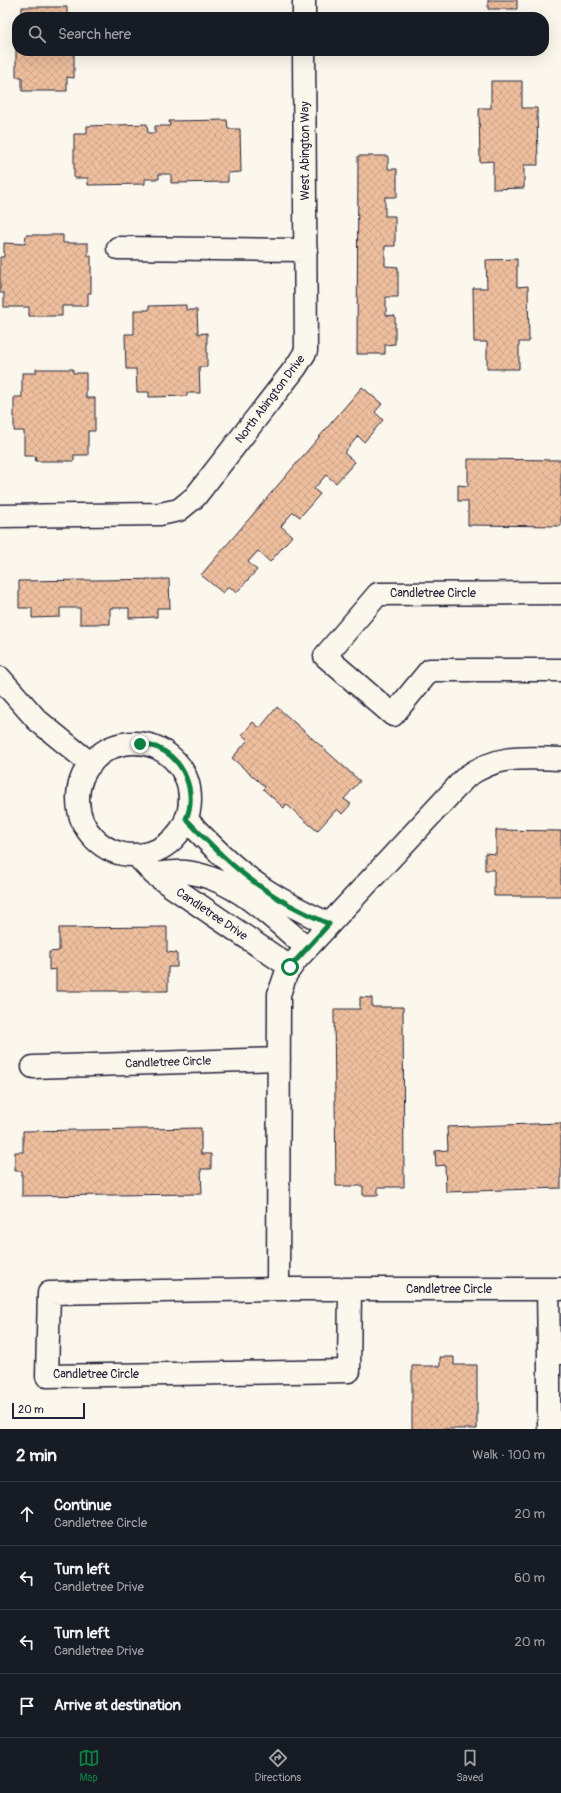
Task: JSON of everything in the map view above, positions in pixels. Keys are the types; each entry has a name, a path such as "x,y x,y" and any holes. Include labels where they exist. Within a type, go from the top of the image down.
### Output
{"street":[{"path":"304,0 304,12"},
{"name":"West Abington Way","path":"304,56 306,250"},
{"path":"118,248 306,250"},
{"name":"North Abington Drive","path":"0,516 160,514 176,511 189,502 296,368 306,351 306,250"},
{"name":"Candletree Circle","path":"561,593 378,594 325,656 393,715 430,670 561,670"},
{"path":"0,678 37,720 91,764"},
{"path":"140,744 158,748 174,759 185,774 190,792 190,810 186,819 183,827 171,842 155,851 137,856 119,854 102,846 89,833 80,816 78,798 81,780 91,764 105,752 122,745 140,744"},
{"path":"278,1289 279,994 282,982 290,967 466,777 487,765 511,758 561,759"},
{"path":"186,819 233,864 264,889 296,909 329,924"},
{"name":"Candletree Drive","path":"137,856 154,874 290,967"},
{"path":"154,874 185,872 221,882 267,913 307,948"},
{"name":"Candletree Circle","path":"33,1067 279,1059"},
{"name":"Candletree Circle","path":"350,1289 349,1371 47,1376 49,1293 278,1289 350,1289 554,1289 555,1353 549,1429"}],"building":[{"path":"488,0 517,0 517,9 488,9"},
{"path":"22,7 67,7 67,12 22,12"},
{"path":"16,56 74,56 74,78 67,77 67,91 22,91 22,77 16,77"},
{"path":"491,81 522,81 522,108 537,108 538,165 524,165 524,188 493,189 493,161 480,162 479,108 491,108"},
{"path":"227,120 228,129 240,129 241,172 228,173 228,182 171,183 171,174 159,174 159,179 145,179 145,184 88,185 88,178 74,178 74,134 87,134 87,126 147,124 148,133 155,133 155,126 170,126 169,121"},
{"path":"358,156 388,156 388,169 397,169 397,197 385,197 385,216 395,216 395,246 385,246 385,266 398,267 398,297 386,297 386,315 395,316 395,344 385,345 385,354 357,354"},
{"path":"26,235 63,235 63,243 88,243 88,256 91,256 91,293 88,293 88,306 62,306 62,316 29,316 29,307 4,307 4,293 0,293 0,257 4,257 4,243 25,244"},
{"path":"517,259 517,287 528,286 529,342 519,342 519,369 487,369 487,342 474,342 473,288 487,288 486,260"},
{"path":"186,305 186,310 197,310 198,334 207,333 207,367 199,367 200,393 187,393 187,396 149,397 149,392 137,392 136,369 126,369 125,334 134,334 134,310 149,310 149,306"},
{"path":"36,369 73,369 73,373 86,373 86,398 95,398 95,431 88,431 88,455 74,455 74,461 35,461 36,456 24,456 24,431 14,431 14,397 22,397 22,373 36,373"},
{"path":"362,387 382,404 375,412 383,420 364,442 358,436 344,453 355,462 336,483 326,475 314,489 320,494 300,517 293,512 281,526 292,536 270,562 258,551 248,562 257,570 236,593 229,586 223,593 201,575"},
{"path":"468,459 561,460 561,526 468,525 468,501 458,501 458,485 468,486"},
{"path":"169,579 170,608 157,608 157,617 129,618 129,608 110,608 110,624 80,624 80,608 60,608 60,617 32,618 32,608 19,608 19,581"},
{"path":"277,707 360,781 344,799 351,804 342,814 337,809 317,831 286,804 284,808 263,789 265,787 232,758 248,740 242,735 253,722 260,728"},
{"path":"496,830 561,831 561,896 494,896 494,870 485,870 485,853 496,854"},
{"path":"167,927 167,952 177,953 177,967 168,967 168,991 56,991 56,969 49,970 49,952 59,951 59,928"},
{"path":"360,997 372,998 372,1007 403,1007 404,1187 378,1187 378,1195 363,1195 363,1186 336,1186 334,1009 360,1009"},
{"path":"561,1123 561,1188 446,1192 445,1165 436,1166 435,1151 448,1150 447,1127"},
{"path":"201,1128 201,1154 211,1154 211,1169 201,1169 202,1194 22,1196 22,1171 15,1171 15,1152 23,1152 23,1131"},
{"path":"440,1357 454,1357 454,1365 477,1365 477,1429 412,1429 412,1366 440,1366"}],"route":[{"path":"140,744 158,748 174,759 185,774 190,792 190,810 186,819 205,838 233,864 264,889 296,909 329,924 290,967"}]}
